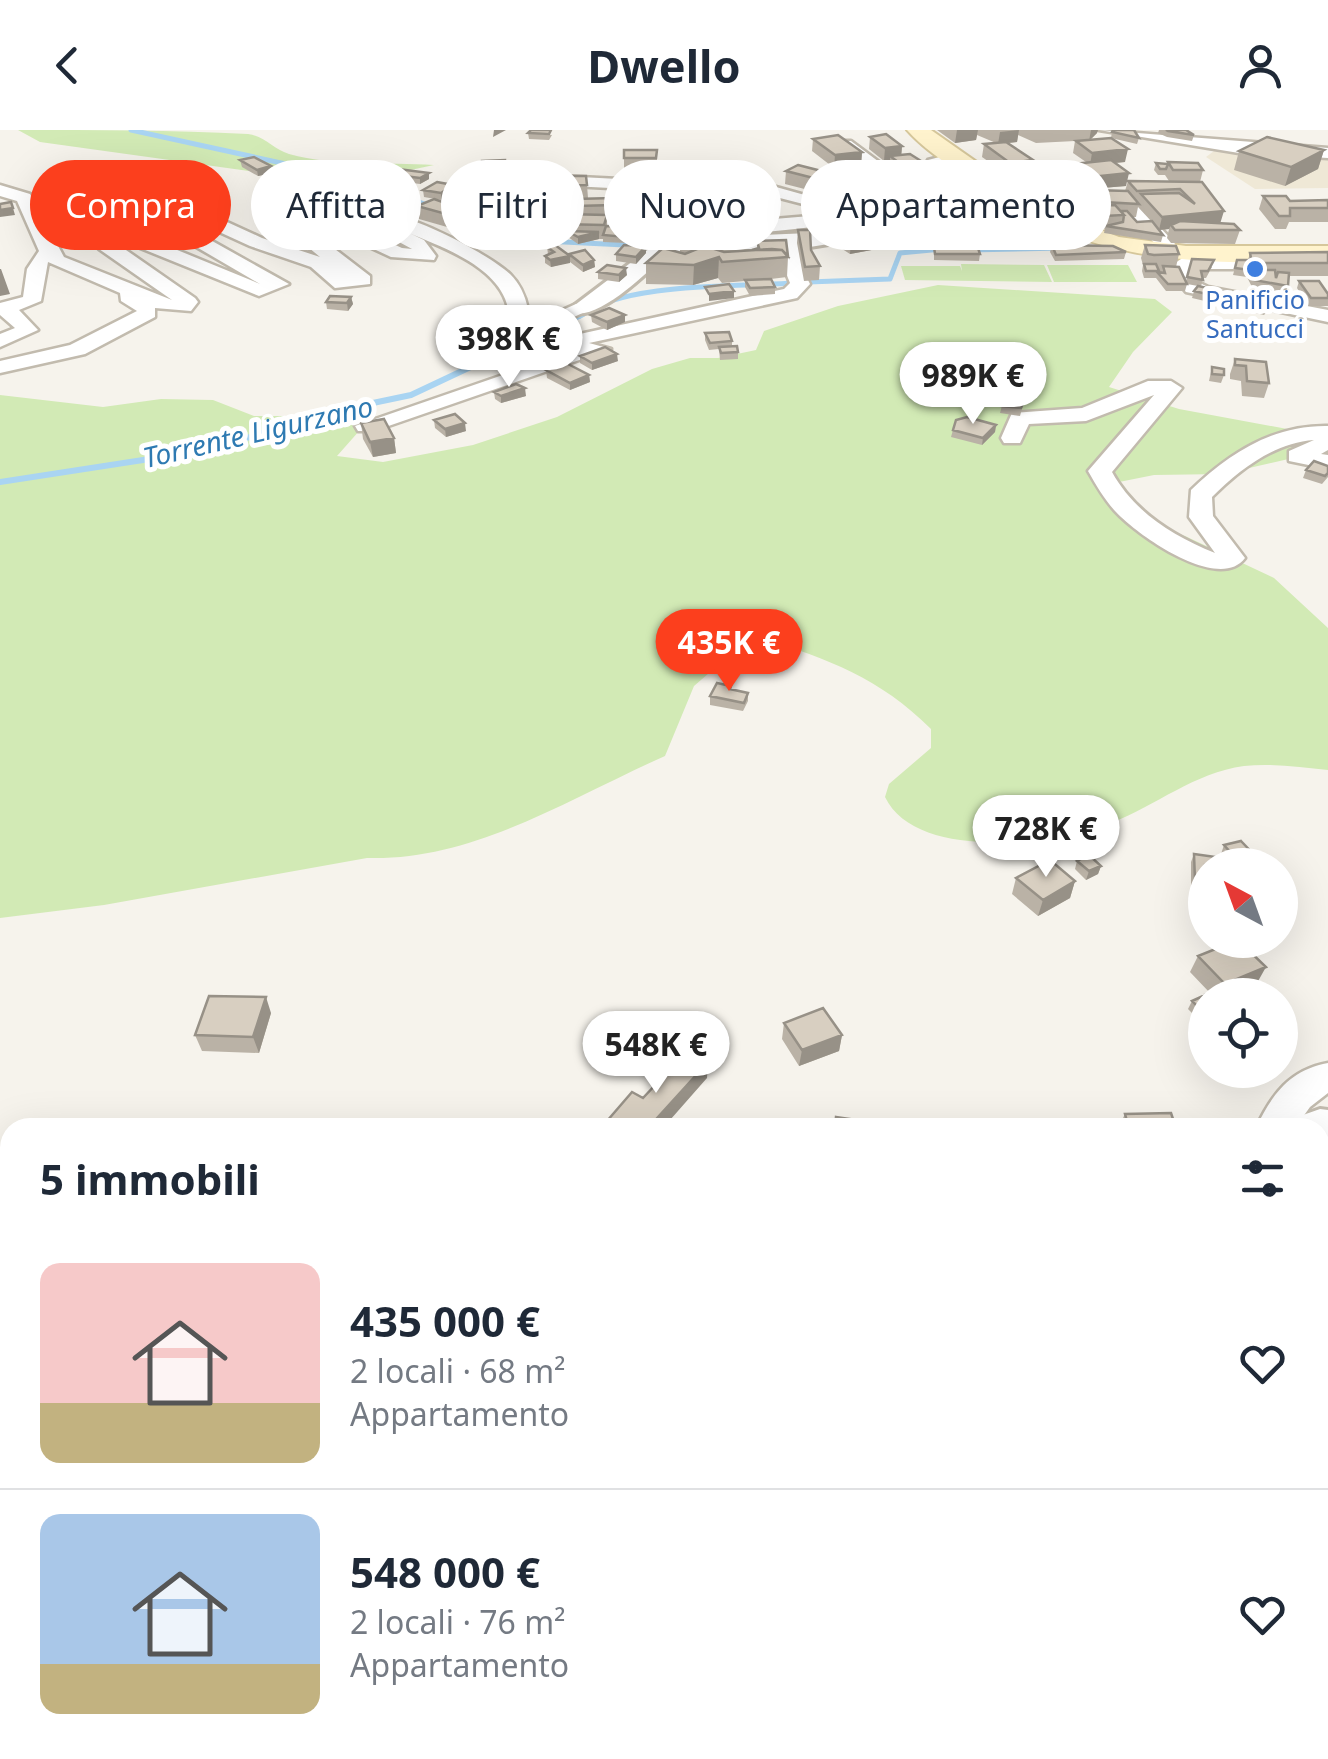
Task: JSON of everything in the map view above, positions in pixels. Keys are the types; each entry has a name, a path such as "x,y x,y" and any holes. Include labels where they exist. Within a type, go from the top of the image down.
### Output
{"main road":[{"path":"918,130 951,160"},
{"path":"1111,240 1173,257 1328,254"}],"street":[{"path":"1107,130 1207,147 1328,153"},
{"path":"845,144 866,160"},
{"path":"584,176 609,174 752,189 801,199"},
{"path":"0,190 24,198 48,253 76,272 170,306 188,304 105,245 102,238 106,234 125,236 259,290 278,286 273,279 200,241 167,212 173,204 256,242 318,263 342,284 364,280 278,217 261,198 274,194 310,216 398,253 427,256 418,244 360,216 372,215 408,227 504,277 518,309 479,356 583,308 639,269 660,246 801,241"},
{"path":"1122,198 1166,244 1182,278 1192,288 1328,316"},
{"path":"584,224 660,229 772,227 801,222"},
{"path":"1231,231 1248,256"},
{"path":"366,426 601,349 551,350 555,345 674,316 790,294 800,284 793,268 794,242"},
{"path":"0,341 28,330 4,309 30,300 34,273 40,258 48,253"},
{"path":"1173,257 1328,262"},
{"path":"0,366 74,354 124,331 148,313 144,304 128,297 132,291"},
{"path":"1012,438 1020,418 1086,414 1148,388 1171,388 1100,471 1109,493 1174,544 1226,564 1232,558 1201,517 1200,495 1229,465 1260,449 1315,432 1328,433"},
{"path":"1328,441 1297,456 1328,462"},
{"path":"1280,1118 1296,1096 1321,1078 1328,1078"}],"shaded area":[{"path":"1218,148 1328,155 1328,188 1255,189 1206,157"}],"green space":[{"path":"18,130 248,134 283,152 325,160 251,160 251,171 231,169 231,160 169,160 40,142"},
{"path":"961,264 1044,265 1052,282 905,280 901,266 960,266 962,271"},
{"path":"1047,265 1128,265 1137,282 1054,282"},
{"path":"938,285 1155,299 1172,312 1133,352 1109,387 1179,409 1298,431 1293,458 1223,474 1154,475 1119,482 1128,517 1185,536 1274,578 1328,628 1328,770 1244,766 1209,775 1128,816 1087,831 1023,841 956,839 926,831 901,818 885,797 889,784 931,748 931,729 890,695 848,670 753,635 694,686 665,756 557,808 483,838 407,856 367,858 104,905 0,918 0,395 103,407 161,399 213,400 254,416 348,416 368,421 337,456 383,462 473,445 557,417 652,369 690,358 718,358 756,350 764,331 838,306"}],"building":[{"path":"551,130 549,134 528,133"},
{"path":"1134,130 1139,138 1112,132"},
{"path":"886,134 902,146 885,148 870,137"},
{"path":"838,135 862,152 835,155 813,139"},
{"path":"1267,137 1324,150 1291,167 1239,151"},
{"path":"1111,138 1128,149 1092,153 1076,141"},
{"path":"1006,142 1033,160 1006,160 984,144"},
{"path":"624,150 657,150 656,158 624,158"},
{"path":"910,154 920,160 895,160 890,156"},
{"path":"254,157 260,160 251,160 251,166 240,160"},
{"path":"1111,160 1129,173 1111,175"},
{"path":"1168,162 1198,163 1203,170 1173,170"},
{"path":"798,165 801,166 801,175 786,171"},
{"path":"1128,181 1202,182 1224,211 1162,217 1141,194 1179,193 1195,204 1180,189 1137,191"},
{"path":"437,182 441,183 441,193 423,190"},
{"path":"1111,191 1128,191 1139,204 1111,202"},
{"path":"1263,196 1286,196 1290,201 1328,200 1328,208 1290,208 1290,216 1279,216"},
{"path":"604,198 604,205 584,206 584,199"},
{"path":"434,199 441,201 441,213 421,207"},
{"path":"11,202 13,208 0,210 0,204"},
{"path":"1111,205 1115,205 1124,215 1111,216"},
{"path":"1121,211 1127,211 1137,222 1152,221 1163,235 1111,227 1123,222"},
{"path":"584,214 604,215 604,225 584,225"},
{"path":"1180,221 1234,224 1240,230 1175,230 1171,225"},
{"path":"781,240 786,240 788,256 781,250"},
{"path":"1145,245 1176,246 1179,254 1148,254"},
{"path":"1111,246 1126,252 1056,255 1054,250 1111,250"},
{"path":"551,250 562,250 570,256 550,260 545,256 554,252"},
{"path":"585,250 594,260 583,265 569,254"},
{"path":"620,250 642,250 636,257 616,254"},
{"path":"661,250 685,254 695,250 781,250 788,257 722,262 719,257 694,265 646,263"},
{"path":"802,250 811,250 820,266 805,267"},
{"path":"934,250 979,250 980,254 935,254"},
{"path":"1328,252 1328,263 1252,263 1250,253"},
{"path":"1192,259 1214,260 1208,271 1201,271 1203,280 1187,277"},
{"path":"1237,260 1248,260 1250,270 1235,268"},
{"path":"1144,264 1156,264 1159,271 1146,271"},
{"path":"607,265 626,268 619,275 598,272"},
{"path":"1163,266 1179,267 1187,284 1168,284 1157,272 1165,273"},
{"path":"1250,270 1275,270 1276,278 1278,272 1289,273 1288,286 1254,280"},
{"path":"771,279 775,287 750,288 745,280"},
{"path":"1299,281 1319,281 1328,298 1311,298"},
{"path":"729,284 734,291 709,294 705,287"},
{"path":"1198,286 1272,302 1267,308 1194,291"},
{"path":"330,296 351,297 347,303 326,302"},
{"path":"609,308 625,315 607,322 591,315"},
{"path":"729,332 732,341 710,343 705,333"},
{"path":"737,346 738,352 721,353 719,347"},
{"path":"605,347 617,354 592,363 580,356"},
{"path":"1235,359 1266,362 1269,383 1247,381 1246,366 1235,365"},
{"path":"566,363 589,375 570,383 546,370"},
{"path":"1212,367 1224,369 1224,375 1212,374"},
{"path":"516,384 525,388 501,396 494,392"},
{"path":"1004,398 1024,401 1021,408 1001,406"},
{"path":"455,414 465,423 445,429 434,420"},
{"path":"967,417 996,425 983,438 953,430 956,420"},
{"path":"384,419 394,438 370,442 361,423"},
{"path":"1314,461 1328,466 1325,476 1306,470"},
{"path":"717,683 748,693 744,703 710,696"},
{"path":"1241,841 1248,848 1227,848 1224,845"},
{"path":"1089,855 1101,866 1089,871 1077,861"},
{"path":"1050,860 1075,881 1043,900 1016,878"},
{"path":"1200,958 1257,958 1266,967 1239,978 1219,978"},
{"path":"209,996 266,997 253,1037 195,1035"},
{"path":"823,1008 842,1035 802,1050 784,1023"},
{"path":"687,1051 708,1062 657,1118 610,1118 632,1092 643,1098"},
{"path":"1171,1113 1173,1118 1126,1118 1125,1114"}],"waterway":[{"name":"Torrente Ligurzano","path":"131,130 368,182 432,207"},
{"name":"Torrente Ligurzano","path":"584,243 604,244"},
{"name":"Torrente Ligurzano","path":"808,282 890,279 900,253 932,250"},
{"name":"Torrente Ligurzano","path":"580,316 599,305 652,292 794,283"},
{"name":"Torrente Ligurzano","path":"0,482 208,450 330,412 411,395 583,314"}],"place":[{"name":"Panificio Santucci","path":"1255,269"}]}
